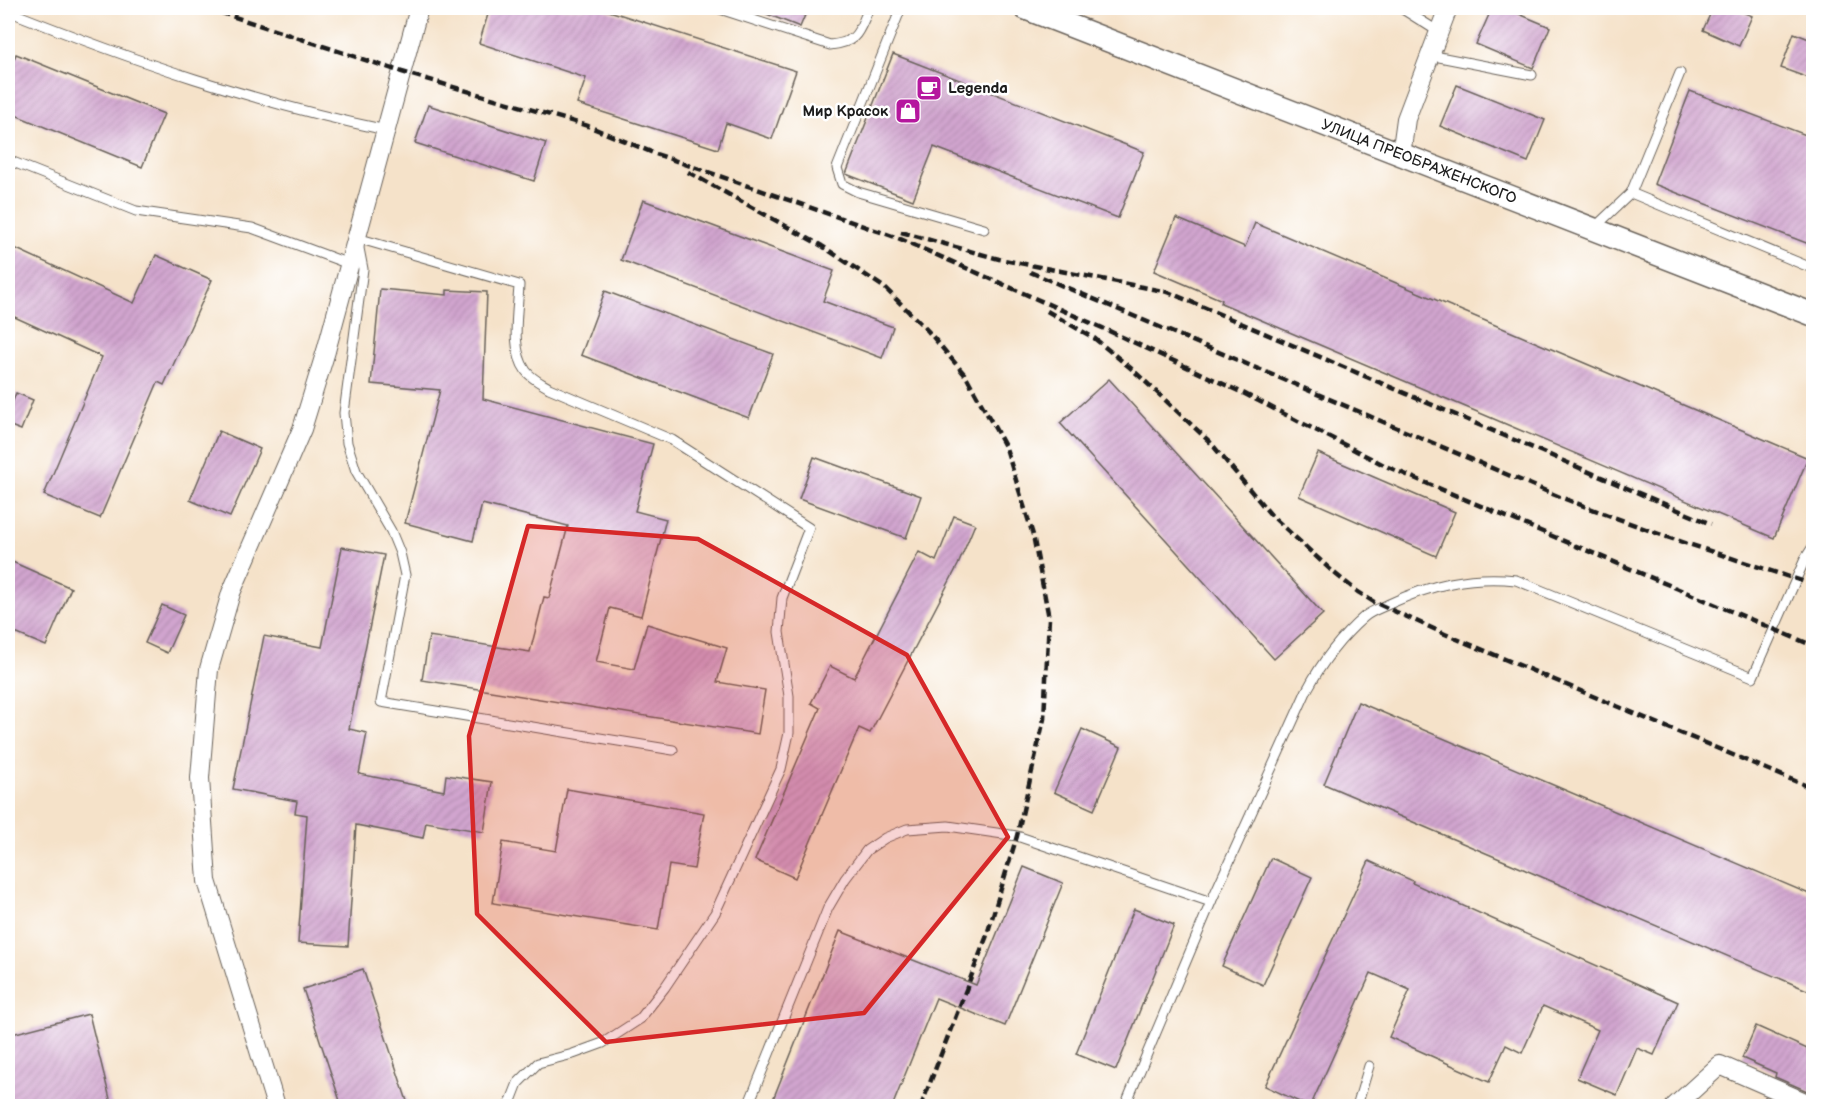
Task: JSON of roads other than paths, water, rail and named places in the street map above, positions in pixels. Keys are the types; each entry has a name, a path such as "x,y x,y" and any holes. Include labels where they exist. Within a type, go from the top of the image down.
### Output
{"street":[{"path":"276,1107 207,881 201,768 209,669 231,593 302,429 350,264 419,8"},
{"name":"УЛИЦА ПРЕОБРАЖЕНСКОГО","path":"1025,8 1814,315"},
{"path":"1401,155 1406,119 1448,8"},
{"path":"1675,1107 1720,1065 1814,1106"}],"lane":[{"path":"717,8 830,45 847,44 857,35 870,8"},
{"path":"901,8 837,168 842,184 858,192 984,229"},
{"path":"1401,8 1438,32"},
{"path":"8,11 71,36 222,88 322,116 386,130"},
{"path":"1429,55 1532,75"},
{"path":"1592,229 1631,193 1680,73"},
{"path":"8,160 136,212 252,228 350,264"},
{"path":"1631,193 1814,269"},
{"path":"509,1107 518,1083 538,1063 603,1043 640,1019 665,987 715,913 781,769 789,733 789,696 779,632 782,598 809,528 672,440 535,380 526,372 521,362 517,343 519,285 357,238 363,269 345,413 347,443 356,471 391,531 400,553 405,575 381,702 673,750"},
{"path":"1125,1107 1211,902 1307,690 1320,666 1366,615 1413,593 1463,580 1489,577 1516,579 1753,677 1805,559 1814,545"},
{"path":"748,1107 828,908 845,879 867,850 885,837 907,829 948,825 1017,836 1211,902"},
{"path":"1357,1107 1369,1066"}],"railway":[{"path":"207,8 402,72 588,126 656,154 898,238 1245,394 1388,467 1814,646"},
{"path":"688,172 822,246 885,288 928,331 966,376 1006,448 1033,535 1049,618 1044,719 1017,836 986,938 921,1106"},
{"path":"901,232 999,259 1168,292 1711,524"},
{"path":"1030,272 1560,497 1667,537 1814,585"},
{"path":"1047,311 1094,338 1133,370 1210,442 1271,515 1333,572 1374,602 1814,789"},
{"path":"8,1022 9,1028"}],"place":[{"name":"Legenda","path":"929,88"},
{"name":"Мир Красок","path":"908,111"}]}
